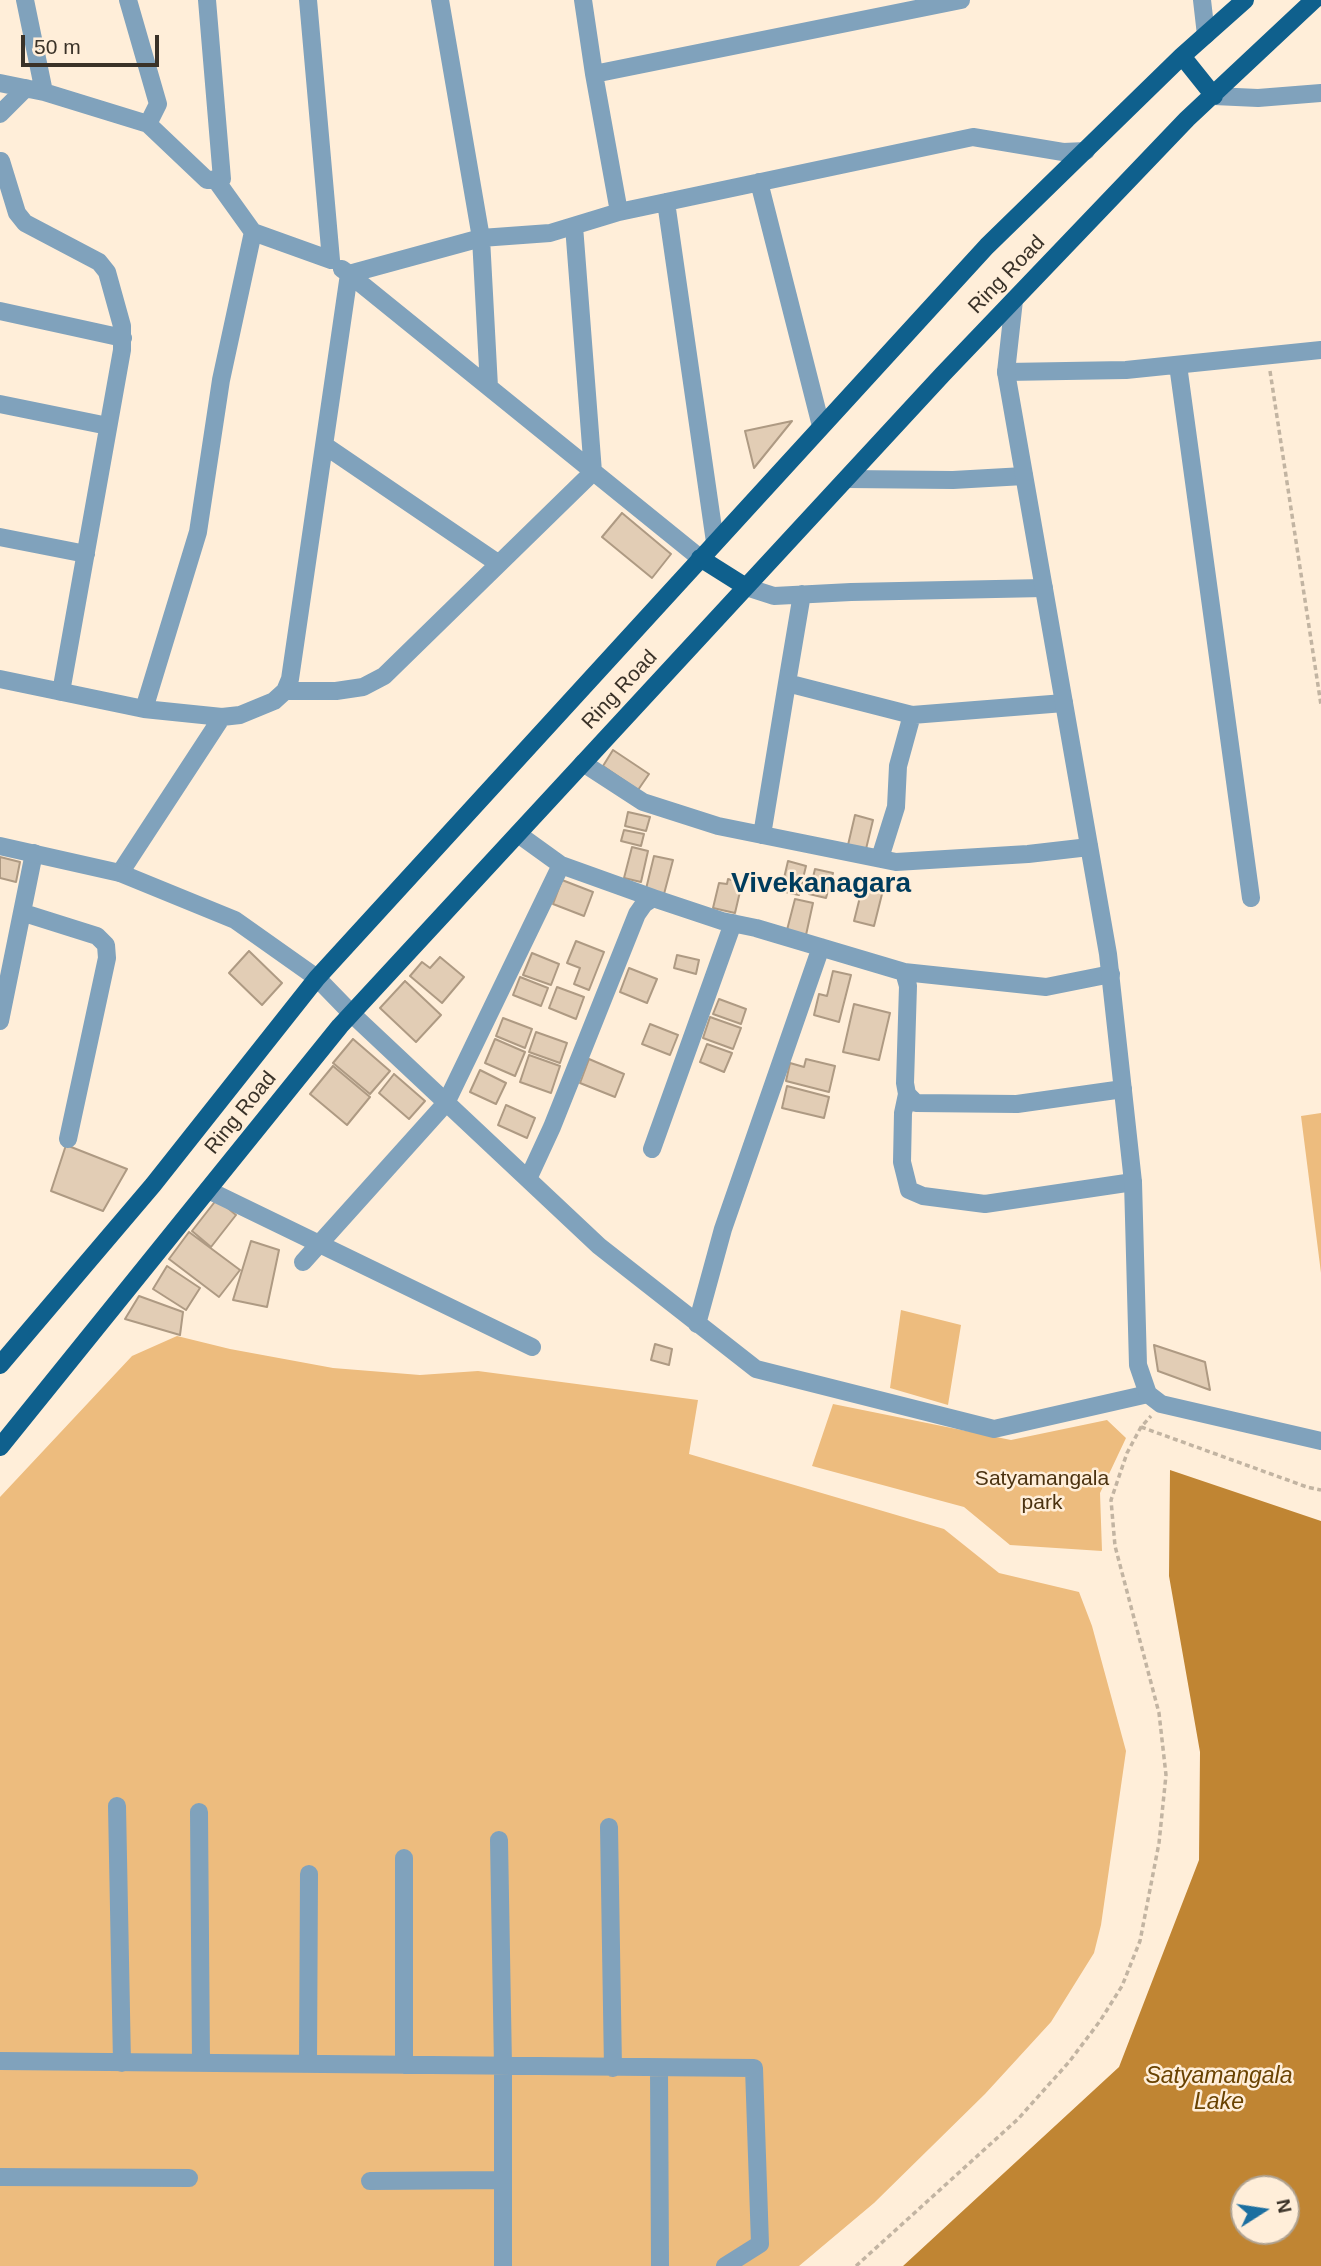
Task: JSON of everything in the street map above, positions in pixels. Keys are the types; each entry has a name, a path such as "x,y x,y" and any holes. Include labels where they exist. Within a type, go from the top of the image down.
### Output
{"main road":[{"name":"Ring Road","path":"0,1365 153,1185 317,978 700,558 987,246 1182,56 1245,0"},
{"name":"Ring Road","path":"0,1447 352,1014 1014,300 1187,119 1314,0"},
{"path":"1182,56 1214,96"},
{"path":"700,558 746,587"}],"street":[{"path":"26,0 35,90"},
{"path":"128,0 158,104 148,124"},
{"path":"0,83 35,90 148,124 206,180 222,179 207,0"},
{"path":"308,0 331,260"},
{"path":"440,0 481,238 489,387"},
{"path":"583,0 620,212"},
{"path":"594,74 961,0"},
{"path":"1202,0 1206,35"},
{"path":"0,114 35,90"},
{"path":"1214,96 1258,98 1321,93"},
{"path":"349,274 481,238 550,233 620,212 973,136 1063,152 1086,151"},
{"path":"0,159 17,213 24,223 99,262 107,272 113,287 122,338 61,692"},
{"path":"215,179 253,232 331,260 700,558"},
{"path":"760,182 821,426"},
{"path":"666,202 715,542"},
{"path":"574,226 593,472"},
{"path":"144,709 198,532 221,380 253,232"},
{"path":"0,679 144,709 222,718 240,715 274,701 285,691 290,679 349,274"},
{"path":"1014,300 1006,372 1111,974 1133,1182 1138,1365 1155,1399"},
{"path":"0,311 122,338"},
{"path":"1006,372 1126,370 1321,350"},
{"path":"1178,365 1251,898"},
{"path":"0,404 108,426"},
{"path":"324,445 499,564"},
{"path":"285,691 336,691 363,687 384,676 593,472"},
{"path":"847,479 953,480 1024,477"},
{"path":"0,537 86,554"},
{"path":"746,587 774,596 1044,589"},
{"path":"762,835 802,594"},
{"path":"787,682 912,715 1064,702"},
{"path":"880,859 896,807 898,766 912,715"},
{"path":"120,873 222,718"},
{"path":"583,763 643,802 718,827 896,862 1028,854 1089,847"},
{"path":"518,834 561,865 653,898 904,972 1046,987 1111,974"},
{"path":"0,846 120,873 235,920 317,978 599,1246 756,1369 993,1429 1155,1399 1321,1441"},
{"path":"0,1021 24,913 34,853"},
{"path":"303,1262 446,1103 561,865"},
{"path":"528,1179 552,1127 637,914 644,904 653,898"},
{"path":"24,913 97,936 106,945 107,958 68,1139"},
{"path":"652,1149 733,923"},
{"path":"697,1324 723,1228 821,947"},
{"path":"904,972 908,986 903,1170 909,1190 923,1196 985,1204 1133,1182"},
{"path":"907,1094 916,1103 1017,1104 1123,1089"},
{"path":"208,1190 532,1347"},
{"path":"117,1807 122,2063"},
{"path":"199,1812 201,2063"},
{"path":"609,1827 613,2068"},
{"path":"499,1840 503,2266"},
{"path":"404,1858 404,2065"},
{"path":"308,2064 309,1874"},
{"path":"0,2061 754,2068 760,2244 725,2266"},
{"path":"659,2068 660,2266"},
{"path":"0,2177 189,2178"},
{"path":"370,2181 503,2180"}],"path":[{"path":"1267,355 1321,705"},
{"path":"856,2266 1018,2119 1069,2062 1122,1986 1140,1941 1159,1843 1166,1775 1159,1713 1115,1546 1111,1500 1127,1453 1155,1399"},
{"path":"1141,1427 1321,1490"}],"green space":[{"path":"1321,1113 1321,1273 1301,1116"},
{"path":"901,1310 961,1325 948,1405 890,1388"},
{"path":"177,1336 333,1368 420,1375 478,1371 698,1400 689,1454 944,1529 999,1573 1079,1592 1092,1626 1126,1751 1101,1925 1094,1953 1051,2022 985,2094 874,2203 799,2266 0,2266 0,1497 132,1356"},
{"name":"Satyamangala park","path":"833,1404 1011,1440 1107,1420 1126,1438 1100,1493 1102,1551 1010,1545 964,1507 812,1466"}],"water":[{"name":"Satyamangala Lake","path":"1170,1470 1321,1521 1321,2266 903,2266 1119,2067 1199,1860 1200,1752 1169,1576"}],"building":[{"path":"792,421 754,468 745,431"},
{"path":"622,513 671,554 652,578 602,537"},
{"path":"613,750 649,774 638,790 603,766"},
{"path":"628,812 650,817 646,831 625,826"},
{"path":"855,815 873,820 866,849 848,845"},
{"path":"624,830 644,834 641,846 621,841"},
{"path":"632,847 648,851 641,882 624,878"},
{"path":"654,856 673,860 664,894 646,889"},
{"path":"0,857 20,862 16,882 0,878"},
{"path":"788,861 806,866 799,895 781,891"},
{"path":"815,869 833,873 826,898 809,894"},
{"path":"865,877 885,882 874,926 854,921"},
{"path":"728,879 742,883 735,913 713,908 719,883 727,884"},
{"path":"562,880 593,892 584,916 553,904"},
{"path":"795,899 813,903 806,935 787,930"},
{"path":"576,941 604,952 589,990 574,984 580,968 567,963"},
{"path":"249,951 282,983 262,1005 229,973"},
{"path":"532,953 559,964 551,985 523,975"},
{"path":"677,955 699,960 696,974 674,968"},
{"path":"440,957 464,977 442,1003 410,976 422,962 430,968"},
{"path":"629,968 657,979 647,1003 620,992"},
{"path":"833,971 851,975 839,1022 814,1015 819,994 827,996"},
{"path":"520,977 548,988 541,1006 513,995"},
{"path":"405,981 441,1015 416,1042 380,1008"},
{"path":"557,987 584,997 576,1019 549,1008"},
{"path":"719,999 746,1009 741,1024 713,1014"},
{"path":"854,1004 890,1013 879,1060 843,1052"},
{"path":"710,1017 741,1028 733,1049 703,1038"},
{"path":"503,1018 532,1029 525,1048 496,1036"},
{"path":"650,1024 678,1035 670,1055 642,1044"},
{"path":"536,1032 567,1043 560,1063 529,1052"},
{"path":"353,1039 390,1071 370,1094 333,1063"},
{"path":"495,1039 525,1052 515,1076 485,1063"},
{"path":"707,1044 732,1053 724,1072 700,1062"},
{"path":"529,1055 560,1066 551,1093 520,1082"},
{"path":"589,1059 624,1074 615,1097 580,1083"},
{"path":"806,1059 835,1066 829,1092 786,1081 790,1063 804,1067"},
{"path":"333,1066 370,1097 347,1125 310,1094"},
{"path":"480,1070 506,1083 496,1104 470,1092"},
{"path":"394,1074 425,1101 409,1119 379,1093"},
{"path":"787,1086 829,1097 824,1118 782,1108"},
{"path":"506,1105 535,1118 527,1138 498,1125"},
{"path":"66,1145 127,1169 103,1211 51,1191"},
{"path":"217,1199 236,1215 211,1247 192,1231"},
{"path":"189,1232 240,1270 219,1297 169,1259"},
{"path":"251,1241 279,1250 267,1307 233,1300"},
{"path":"167,1266 200,1288 186,1310 153,1289"},
{"path":"139,1296 183,1312 180,1335 125,1319"},
{"path":"655,1344 672,1349 669,1365 651,1360"},
{"path":"1154,1345 1205,1362 1210,1390 1158,1371"}],"district":[{"name":"Vivekanagara","path":"821,884"}]}
